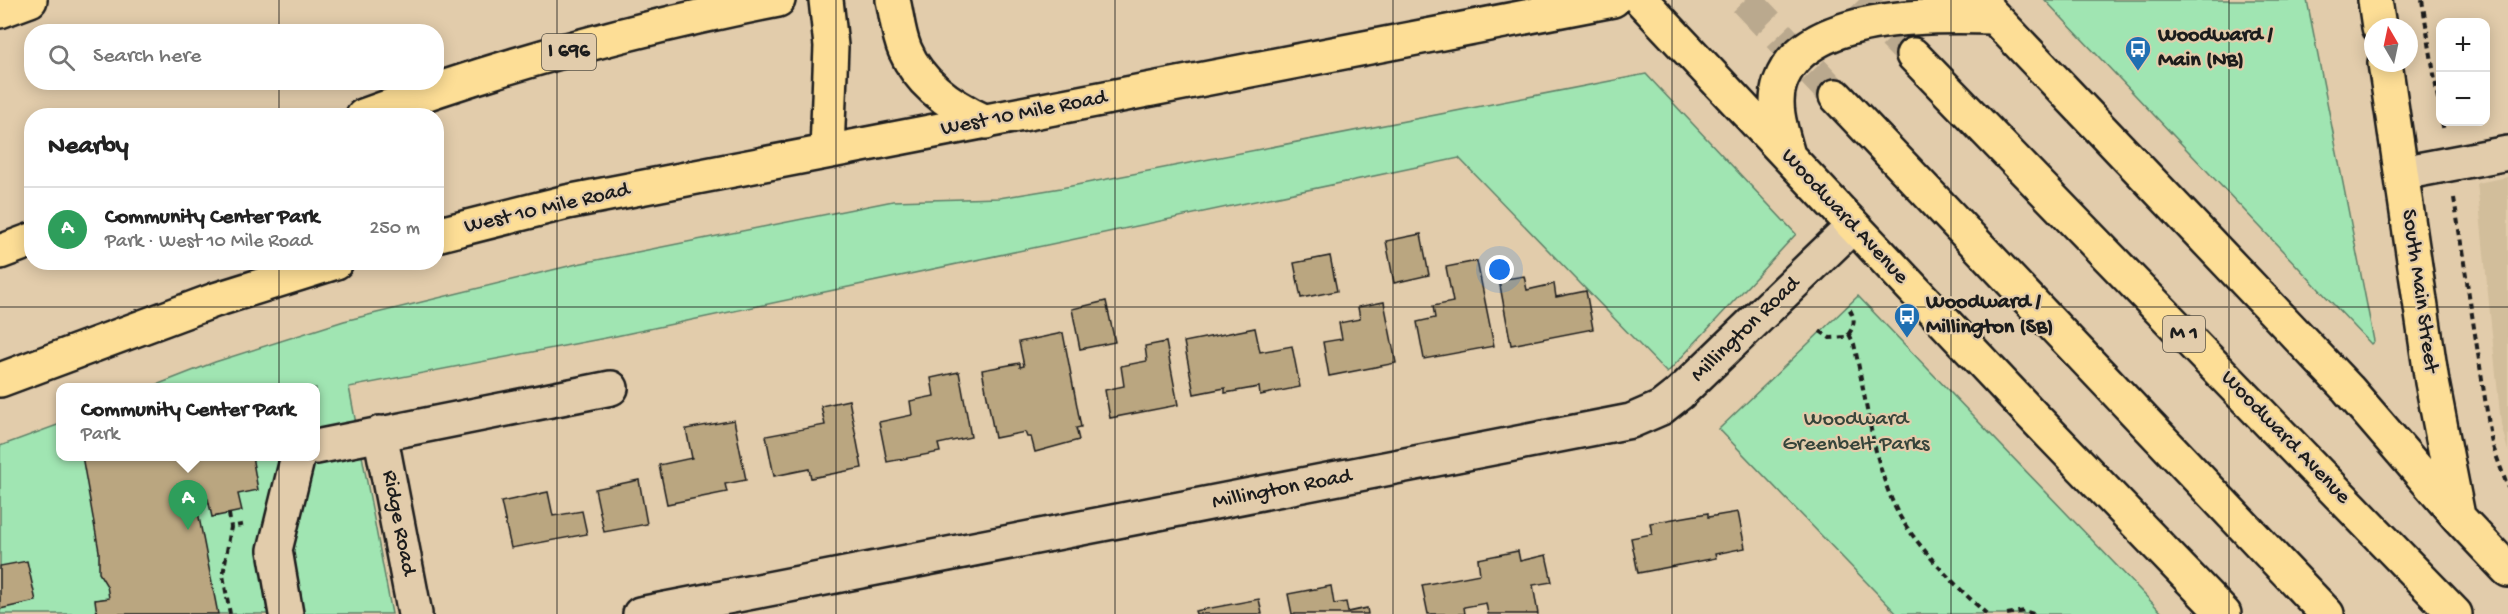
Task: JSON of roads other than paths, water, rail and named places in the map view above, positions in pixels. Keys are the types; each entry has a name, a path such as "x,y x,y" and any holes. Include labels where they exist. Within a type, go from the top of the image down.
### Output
{"main road":[{"path":"0,11 30,0"},
{"name":"I 696","path":"444,89 514,66 640,32 778,0"},
{"path":"826,0 831,32 827,151"},
{"path":"893,0 901,40 914,65 946,101 986,122"},
{"name":"West 10 Mile Road","path":"444,233 567,202 1613,0"},
{"name":"Woodward Avenue","path":"1641,0 2223,614"},
{"path":"2375,0 2378,18"},
{"path":"1788,157 1779,116 1780,83 1794,60 1817,39 1842,30 1986,9 2348,389 2459,518 2508,570"},
{"name":"Woodward Avenue","path":"1913,55 2455,614"},
{"name":"South Main Street","path":"2386,72 2432,382 2459,518"},
{"name":"I 696","path":"387,108 442,90"},
{"path":"1836,96 2327,614"},
{"path":"0,252 24,243"},
{"path":"0,380 215,300 311,270"}],"street":[{"path":"2402,173 2508,153"},
{"name":"Millington Road","path":"640,614 1631,421 1661,408 1680,393 1853,226"},
{"path":"320,446 611,388"},
{"name":"Ridge Road","path":"381,433 415,614"},
{"path":"286,614 275,550 297,461"}],"tunnel":[{"path":"1745,0 1836,96"},
{"path":"1859,0 1913,55"}],"place":[{"name":"Woodward / Main (NB)","path":"2138,72"},
{"name":"Woodward / Millington (SB)","path":"1907,339"},
{"name":"Community Center Park","path":"188,530"}],"park label":[{"name":"Woodward Greenbelt Parks","path":"1856,432"}]}
